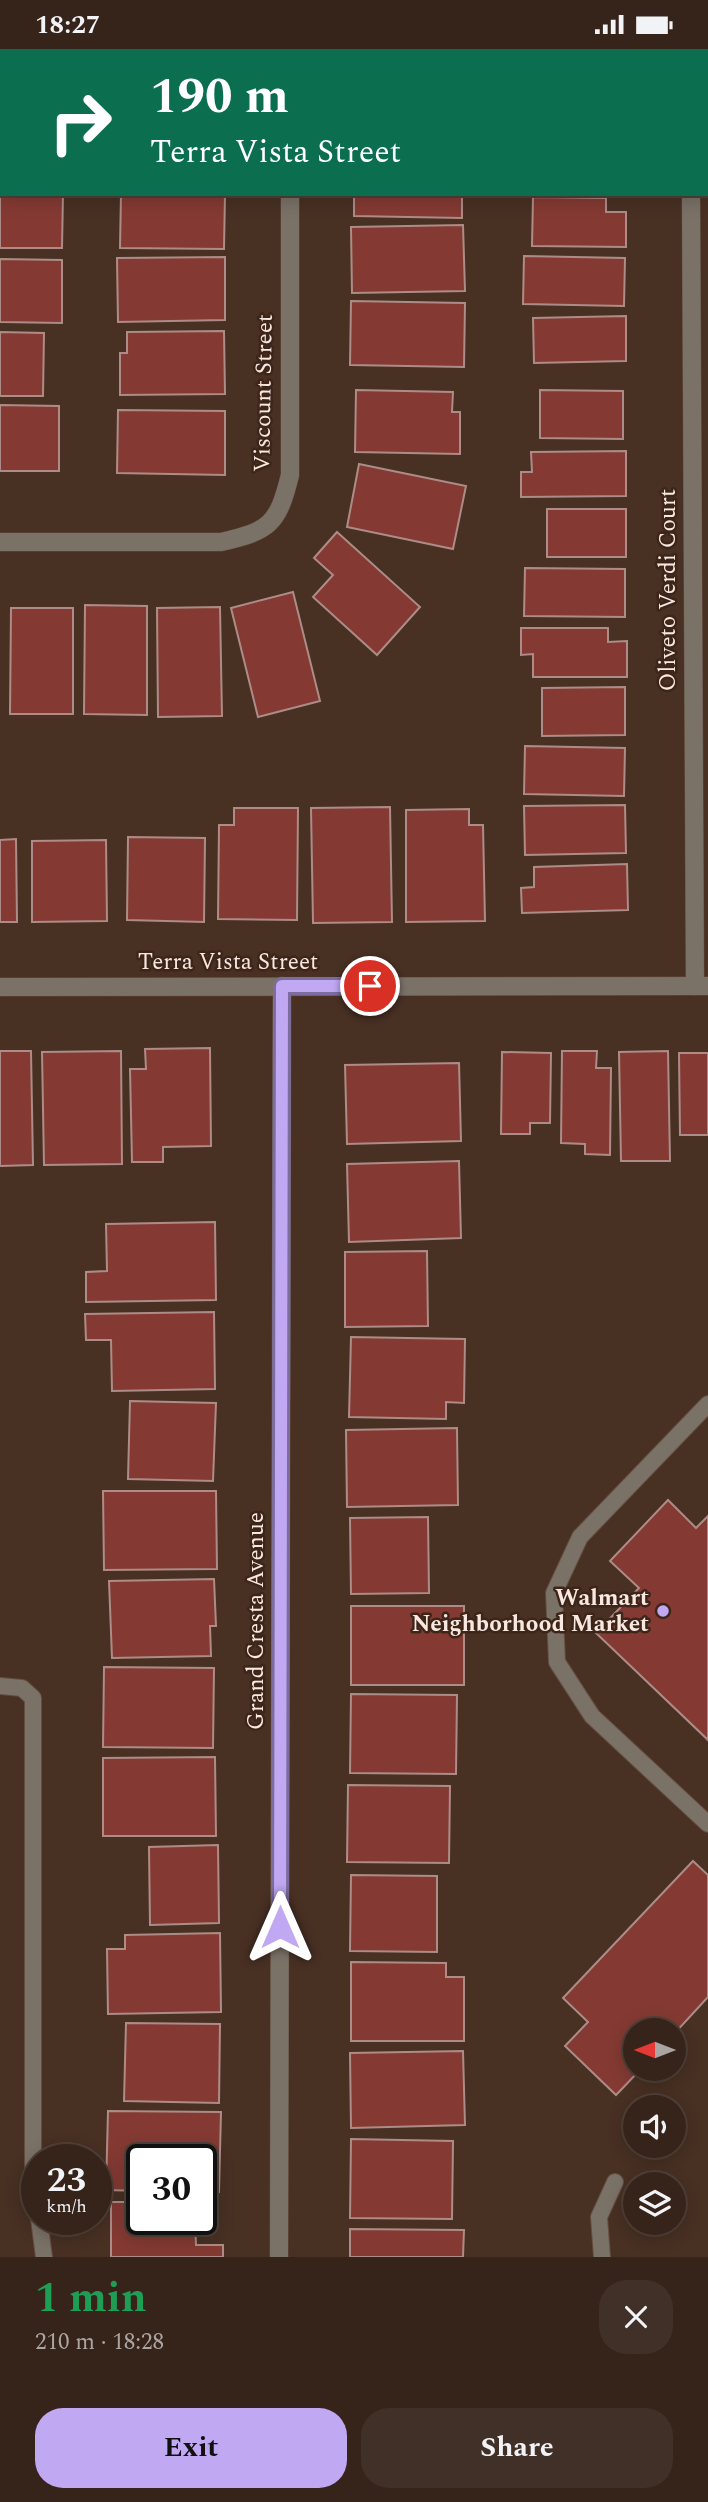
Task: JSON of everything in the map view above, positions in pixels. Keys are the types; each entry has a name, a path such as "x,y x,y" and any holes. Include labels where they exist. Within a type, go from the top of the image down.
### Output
{"street":[{"name":"Viscount Street","path":"0,542 221,542 248,536 267,527 283,505 290,475 290,196"},
{"name":"Oliveto Verdi Court","path":"691,196 701,986"},
{"name":"Grand Cresta Avenue","path":"279,2257 282,986"},
{"name":"Terra Vista Street","path":"0,987 701,986"}],"lane":[{"path":"708,1404 660,1457 580,1537 554,1593 557,1662 592,1716 708,1824"},
{"path":"0,1686 22,1688 33,1698 33,2144"},
{"path":"602,2257 599,2217 615,2182"},
{"path":"41,2235 44,2257"}],"building":[{"path":"0,196 63,196 62,248 0,248"},
{"path":"121,196 225,196 224,249 120,248"},
{"path":"354,196 462,196 462,218 354,216"},
{"path":"533,197 606,198 606,212 626,212 626,247 532,246"},
{"path":"463,225 465,291 352,293 351,227"},
{"path":"524,256 625,258 624,306 523,304"},
{"path":"225,257 225,320 118,322 117,258"},
{"path":"0,259 62,260 62,323 0,322"},
{"path":"351,301 465,303 464,367 350,365"},
{"path":"626,316 626,361 534,363 533,318"},
{"path":"224,331 225,394 120,395 120,353 127,353 127,332"},
{"path":"0,332 44,333 43,396 0,396"},
{"path":"356,390 453,392 452,412 460,412 460,454 355,452"},
{"path":"540,390 623,391 623,439 540,438"},
{"path":"0,405 59,406 59,471 0,471"},
{"path":"118,410 225,411 225,475 117,473"},
{"path":"626,451 626,496 521,497 521,472 532,472 531,452"},
{"path":"359,464 466,486 453,549 347,527"},
{"path":"547,509 626,509 626,557 547,557"},
{"path":"337,532 420,607 377,655 313,597 333,575 314,558"},
{"path":"525,568 625,569 625,617 524,616"},
{"path":"293,592 320,701 258,717 231,608"},
{"path":"85,605 147,606 147,715 84,714"},
{"path":"220,607 222,716 158,717 157,608"},
{"path":"11,608 73,608 73,714 10,714"},
{"path":"521,628 608,628 608,642 627,641 627,677 533,677 533,654 521,655"},
{"path":"625,687 625,735 542,736 542,688"},
{"path":"525,746 625,748 624,796 524,794"},
{"path":"625,805 626,853 525,855 524,806"},
{"path":"390,807 392,922 313,923 311,808"},
{"path":"234,808 298,808 297,920 218,919 219,825 234,825"},
{"path":"469,809 469,825 483,825 485,921 406,922 406,810"},
{"path":"128,837 205,838 204,922 127,920"},
{"path":"16,839 17,922 0,922 0,840"},
{"path":"106,840 107,921 32,922 32,841"},
{"path":"627,864 628,910 522,913 521,888 534,887 534,867"},
{"path":"210,1048 211,1146 163,1147 163,1162 132,1162 130,1069 146,1069 145,1049"},
{"path":"0,1051 31,1051 33,1165 0,1166"},
{"path":"121,1051 122,1164 44,1165 42,1052"},
{"path":"562,1051 597,1051 596,1068 611,1068 610,1155 585,1154 585,1144 561,1143"},
{"path":"668,1051 670,1161 621,1161 619,1052"},
{"path":"502,1052 551,1053 550,1123 530,1123 530,1134 501,1134"},
{"path":"679,1053 708,1053 708,1135 680,1135"},
{"path":"459,1063 461,1141 347,1144 345,1065"},
{"path":"459,1161 461,1238 349,1242 347,1164"},
{"path":"215,1222 216,1300 86,1302 86,1272 107,1271 106,1224"},
{"path":"427,1251 428,1326 345,1327 345,1252"},
{"path":"214,1312 215,1389 112,1391 111,1340 86,1340 85,1314"},
{"path":"351,1337 465,1339 464,1403 446,1402 446,1419 349,1417"},
{"path":"130,1401 216,1403 213,1481 128,1479"},
{"path":"457,1428 458,1505 347,1507 346,1430"},
{"path":"103,1491 216,1491 217,1569 104,1570"},
{"name":"Walmart Neighborhood Market","path":"668,1500 696,1528 708,1516 708,1740 596,1633 639,1588 610,1561"},
{"path":"428,1517 429,1593 351,1594 350,1518"},
{"path":"214,1579 216,1626 210,1626 211,1656 112,1658 109,1581"},
{"path":"351,1606 464,1606 464,1685 351,1685"},
{"path":"104,1667 214,1668 213,1748 103,1747"},
{"path":"351,1694 457,1695 456,1774 350,1773"},
{"path":"215,1757 216,1836 103,1836 103,1758"},
{"path":"348,1785 450,1786 449,1863 347,1862"},
{"path":"218,1845 219,1923 150,1925 149,1847"},
{"path":"693,1861 708,1875 708,1997 686,2021 686,2018 623,2018 623,2081 629,2081 616,2095 565,2046 588,2022 563,1998"},
{"path":"351,1875 437,1876 437,1952 350,1951"},
{"path":"220,1933 221,2012 108,2014 107,1949 125,1949 125,1935"},
{"path":"351,1962 446,1963 446,1977 464,1977 464,2041 351,2041"},
{"path":"126,2023 220,2024 219,2103 124,2101"},
{"path":"463,2051 465,2125 351,2128 350,2053"},
{"path":"108,2111 221,2112 219,2192 217,2144 126,2144 126,2191 112,2190 112,2144 107,2144"},
{"path":"351,2139 453,2141 452,2219 350,2218"},
{"path":"112,2202 126,2202 126,2235 196,2235 196,2245 223,2245 223,2257 111,2257"},
{"path":"350,2229 464,2230 463,2257 350,2257"}],"place":[{"name":"Walmart Neighborhood Market","path":"663,1611"}],"route":[{"path":"280,1927 282,986 370,986"}]}
